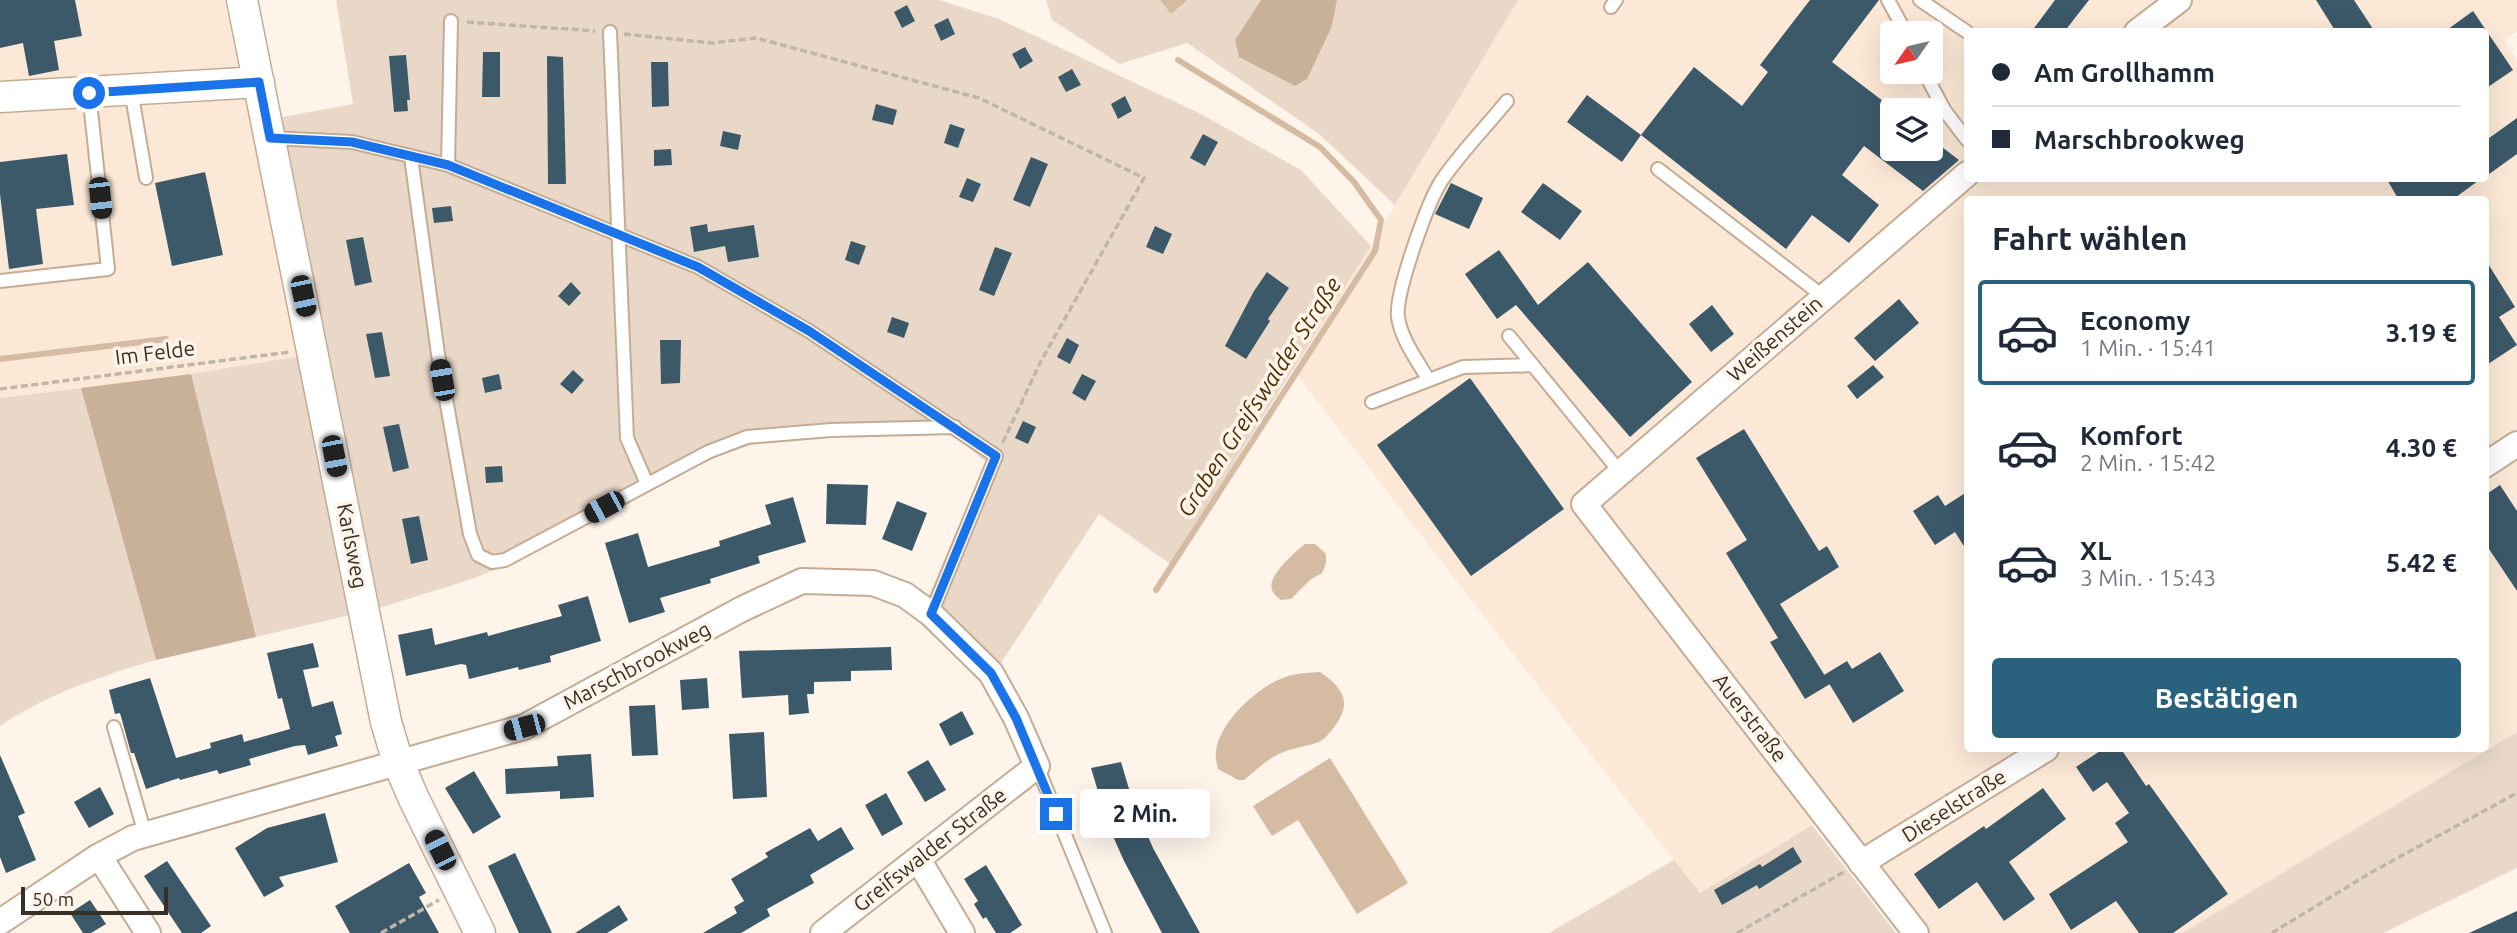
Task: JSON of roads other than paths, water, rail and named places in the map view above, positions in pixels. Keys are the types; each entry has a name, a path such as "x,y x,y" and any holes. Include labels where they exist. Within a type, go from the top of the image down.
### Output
{"street":[{"name":"Karlsweg","path":"242,0 386,722 398,762 414,799 480,933"},
{"path":"2142,28 2179,0"},
{"path":"0,97 259,82"},
{"name":"Weißenstein","path":"1584,504 1964,177"},
{"path":"2489,462 2517,444"},
{"name":"Auerstraße","path":"1584,504 1916,933"},
{"name":"Marschbrookweg","path":"0,922 99,856 133,838 524,727 743,609 802,581 873,583 905,595 931,614 991,673 1016,718 1037,766"},
{"name":"Dieselstraße","path":"1861,863 2041,752"},
{"name":"Greifswalder Straße","path":"822,933 1037,766"},
{"path":"99,856 148,933"},
{"path":"918,859 962,933"}],"lane":[{"path":"1888,0 1899,21"},
{"path":"1920,0 1964,30"},
{"path":"448,165 450,21"},
{"path":"610,32 627,438 647,484"},
{"path":"1930,84 1945,111 1964,136"},
{"path":"131,90 146,178"},
{"path":"0,281 108,269 89,93"},
{"path":"1428,379 1408,345 1398,320 1399,295 1405,272 1441,181 1507,102"},
{"path":"270,138 352,142 448,165 698,267 809,331 996,456 931,614"},
{"path":"411,157 438,354 470,534 478,555 492,562 505,560 708,452 747,437 831,430 955,427"},
{"path":"1658,169 1824,296"},
{"path":"1509,336 1620,472"},
{"path":"1372,402 1463,367 1532,365"},
{"path":"114,727 145,834"},
{"name":"Marschbrookweg","path":"1037,766 1105,933"}],"waterway":[{"name":"Graben Greifswalder Straße","path":"1156,590 1375,251 1381,220 1354,182 1320,147 1178,60"},
{"path":"0,359 166,339"}]}
